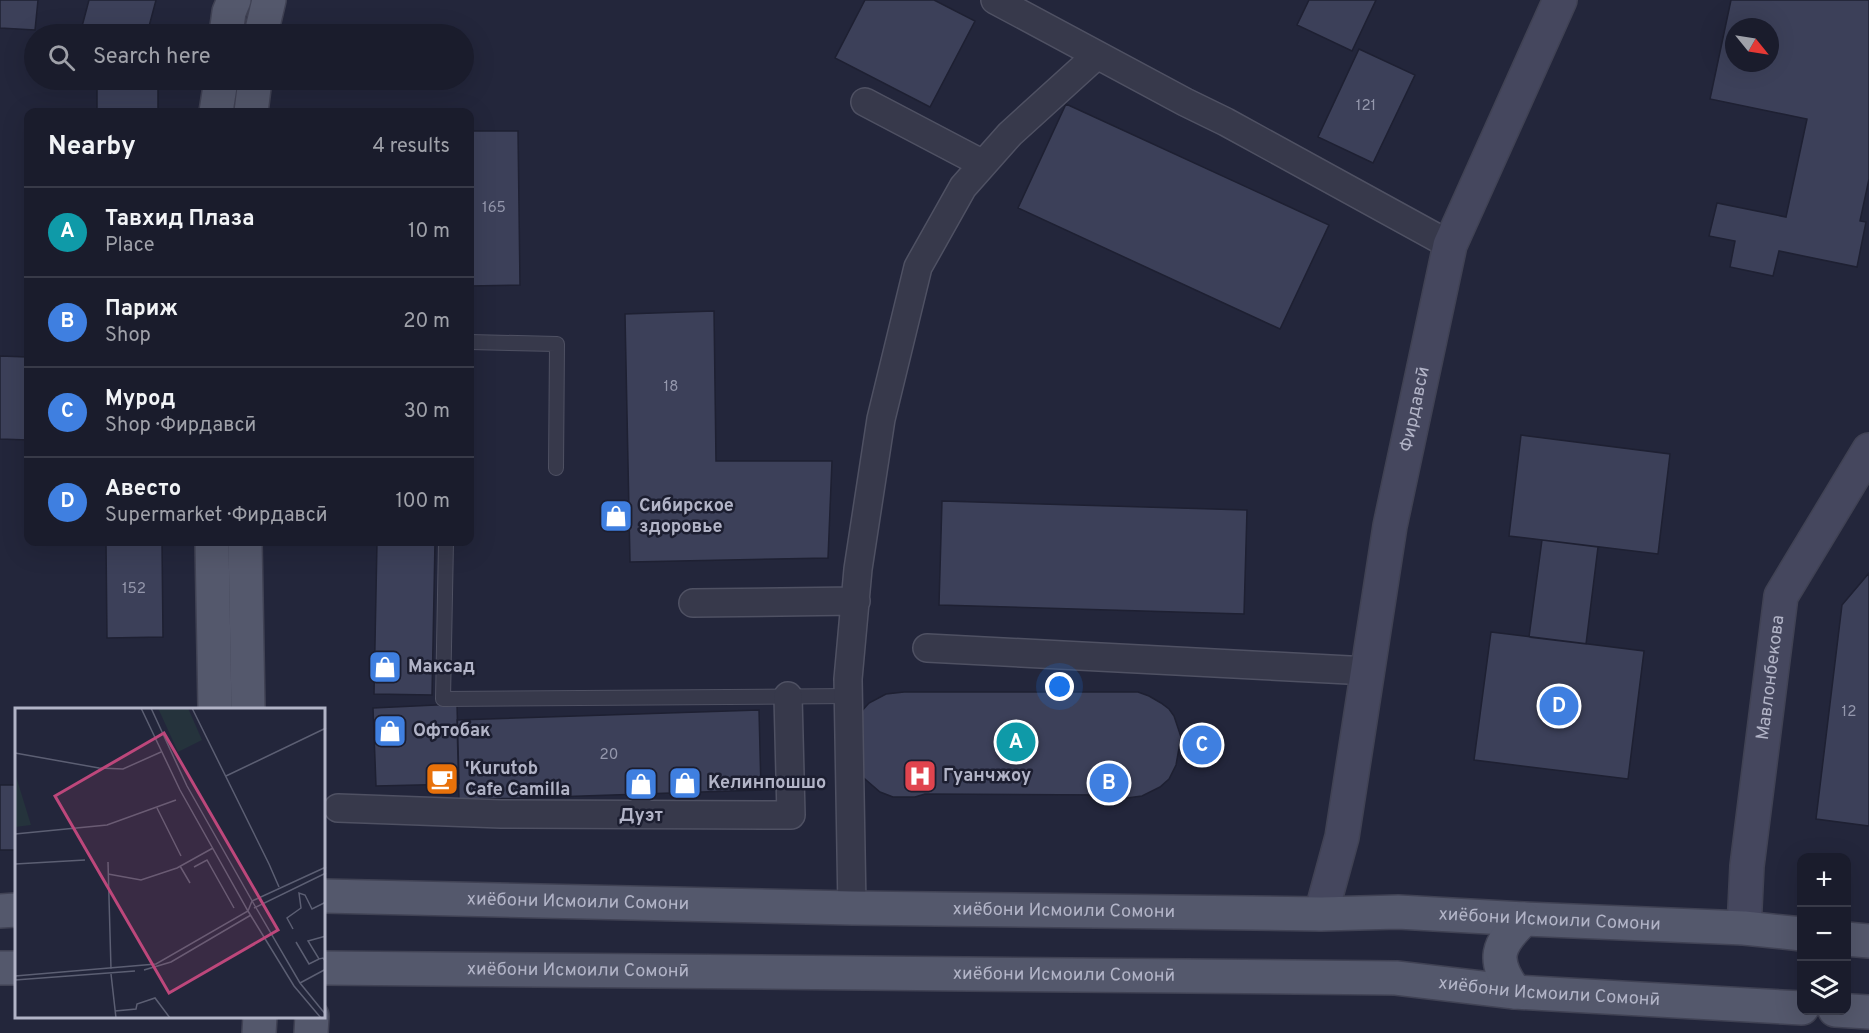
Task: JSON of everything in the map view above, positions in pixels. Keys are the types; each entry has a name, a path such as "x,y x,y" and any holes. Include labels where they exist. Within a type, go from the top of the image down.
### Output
{"main road":[{"path":"227,24 234,0"},
{"path":"263,24 269,0"},
{"path":"216,108 219,90"},
{"path":"252,108 254,90"},
{"path":"212,546 215,708"},
{"path":"245,546 248,708"},
{"name":"хиёбони Исмоили Сомони","path":"326,896 852,908 1321,914 1398,912 1744,928 1797,933"},
{"path":"1515,992 1501,967 1500,956 1507,935 1524,919"},
{"path":"1851,939 1869,941"},
{"name":"хиёбони Исмоили Сомонӣ","path":"326,968 1396,978 1515,992 1797,1008"},
{"path":"1851,1011 1869,1012"},
{"path":"259,1033 260,1018"},
{"path":"310,1033 312,1018"}],"street":[{"path":"995,0 1226,122 1450,245"},
{"name":"Фирдавсӣ","path":"1321,914 1342,837 1390,526 1450,245 1560,0"},
{"path":"852,908 848,679 858,569 881,419 918,267 963,187 1010,134 1097,55"},
{"path":"865,102 983,164"},
{"name":"Мавлонбекова","path":"1744,928 1748,866 1781,596 1869,450"},
{"path":"693,603 856,601"},
{"path":"927,648 1368,671"},
{"path":"338,808 511,814 791,815 789,696"}],"lane":[{"path":"474,342 557,344 556,468"},
{"path":"446,546 443,699 849,696"}],"building":[{"path":"0,0 38,0 36,24 24,24 24,29 0,28"},
{"path":"89,0 156,0 150,24 83,24"},
{"path":"865,0 934,0 975,21 930,107 835,58"},
{"path":"1309,0 1376,0 1352,51 1297,25"},
{"path":"1731,0 1869,0 1869,179 1860,221 1866,222 1857,267 1779,251 1773,276 1730,267 1735,241 1709,236 1717,203 1786,217 1807,119 1710,99 1725,28 1725,72 1779,72 1779,18 1727,18"},
{"path":"1359,49 1415,75 1373,163 1318,137"},
{"path":"97,90 158,90 158,108 97,108"},
{"path":"1066,104 1329,225 1280,329 1018,208"},
{"path":"474,131 518,131 520,285 474,286"},
{"path":"714,311 716,461 832,461 828,558 630,562 625,314"},
{"path":"0,356 24,357 24,440 0,439"},
{"path":"1521,435 1670,454 1658,554 1509,536"},
{"path":"942,501 1247,510 1244,614 939,605"},
{"path":"1542,540 1598,547 1586,644 1529,637"},
{"path":"106,546 162,546 163,637 107,638"},
{"path":"377,546 435,546 432,695 374,694"},
{"path":"1869,573 1869,826 1816,819 1842,605"},
{"path":"1491,632 1644,651 1628,779 1474,760"},
{"path":"904,692 1138,692 1161,703 1174,716 1181,737 1176,765 1169,779 1160,787 1142,796 1127,798 1115,799 1103,795 925,794 915,797 893,797 880,792 858,773 860,713 869,703 886,694"},
{"path":"457,704 459,784 376,786 373,708"},
{"path":"759,710 761,790 459,800 457,720"},
{"path":"0,785 15,785 15,850 0,850"}],"place":[{"name":"Сибирское здоровье","path":"616,516"},
{"name":"Максад","path":"385,667"},
{"name":"Авесто","path":"1559,706"},
{"name":"Офтобак","path":"390,731"},
{"name":"Тавхид Плаза","path":"1016,742"},
{"name":"Мурод","path":"1202,745"},
{"name":"Гуанчжоу","path":"920,776"},
{"name":"'Kurutob Cafe Camilla","path":"442,779"},
{"name":"Келинпошшо","path":"685,783"},
{"name":"Париж","path":"1109,783"},
{"name":"Дуэт","path":"641,784"}]}
